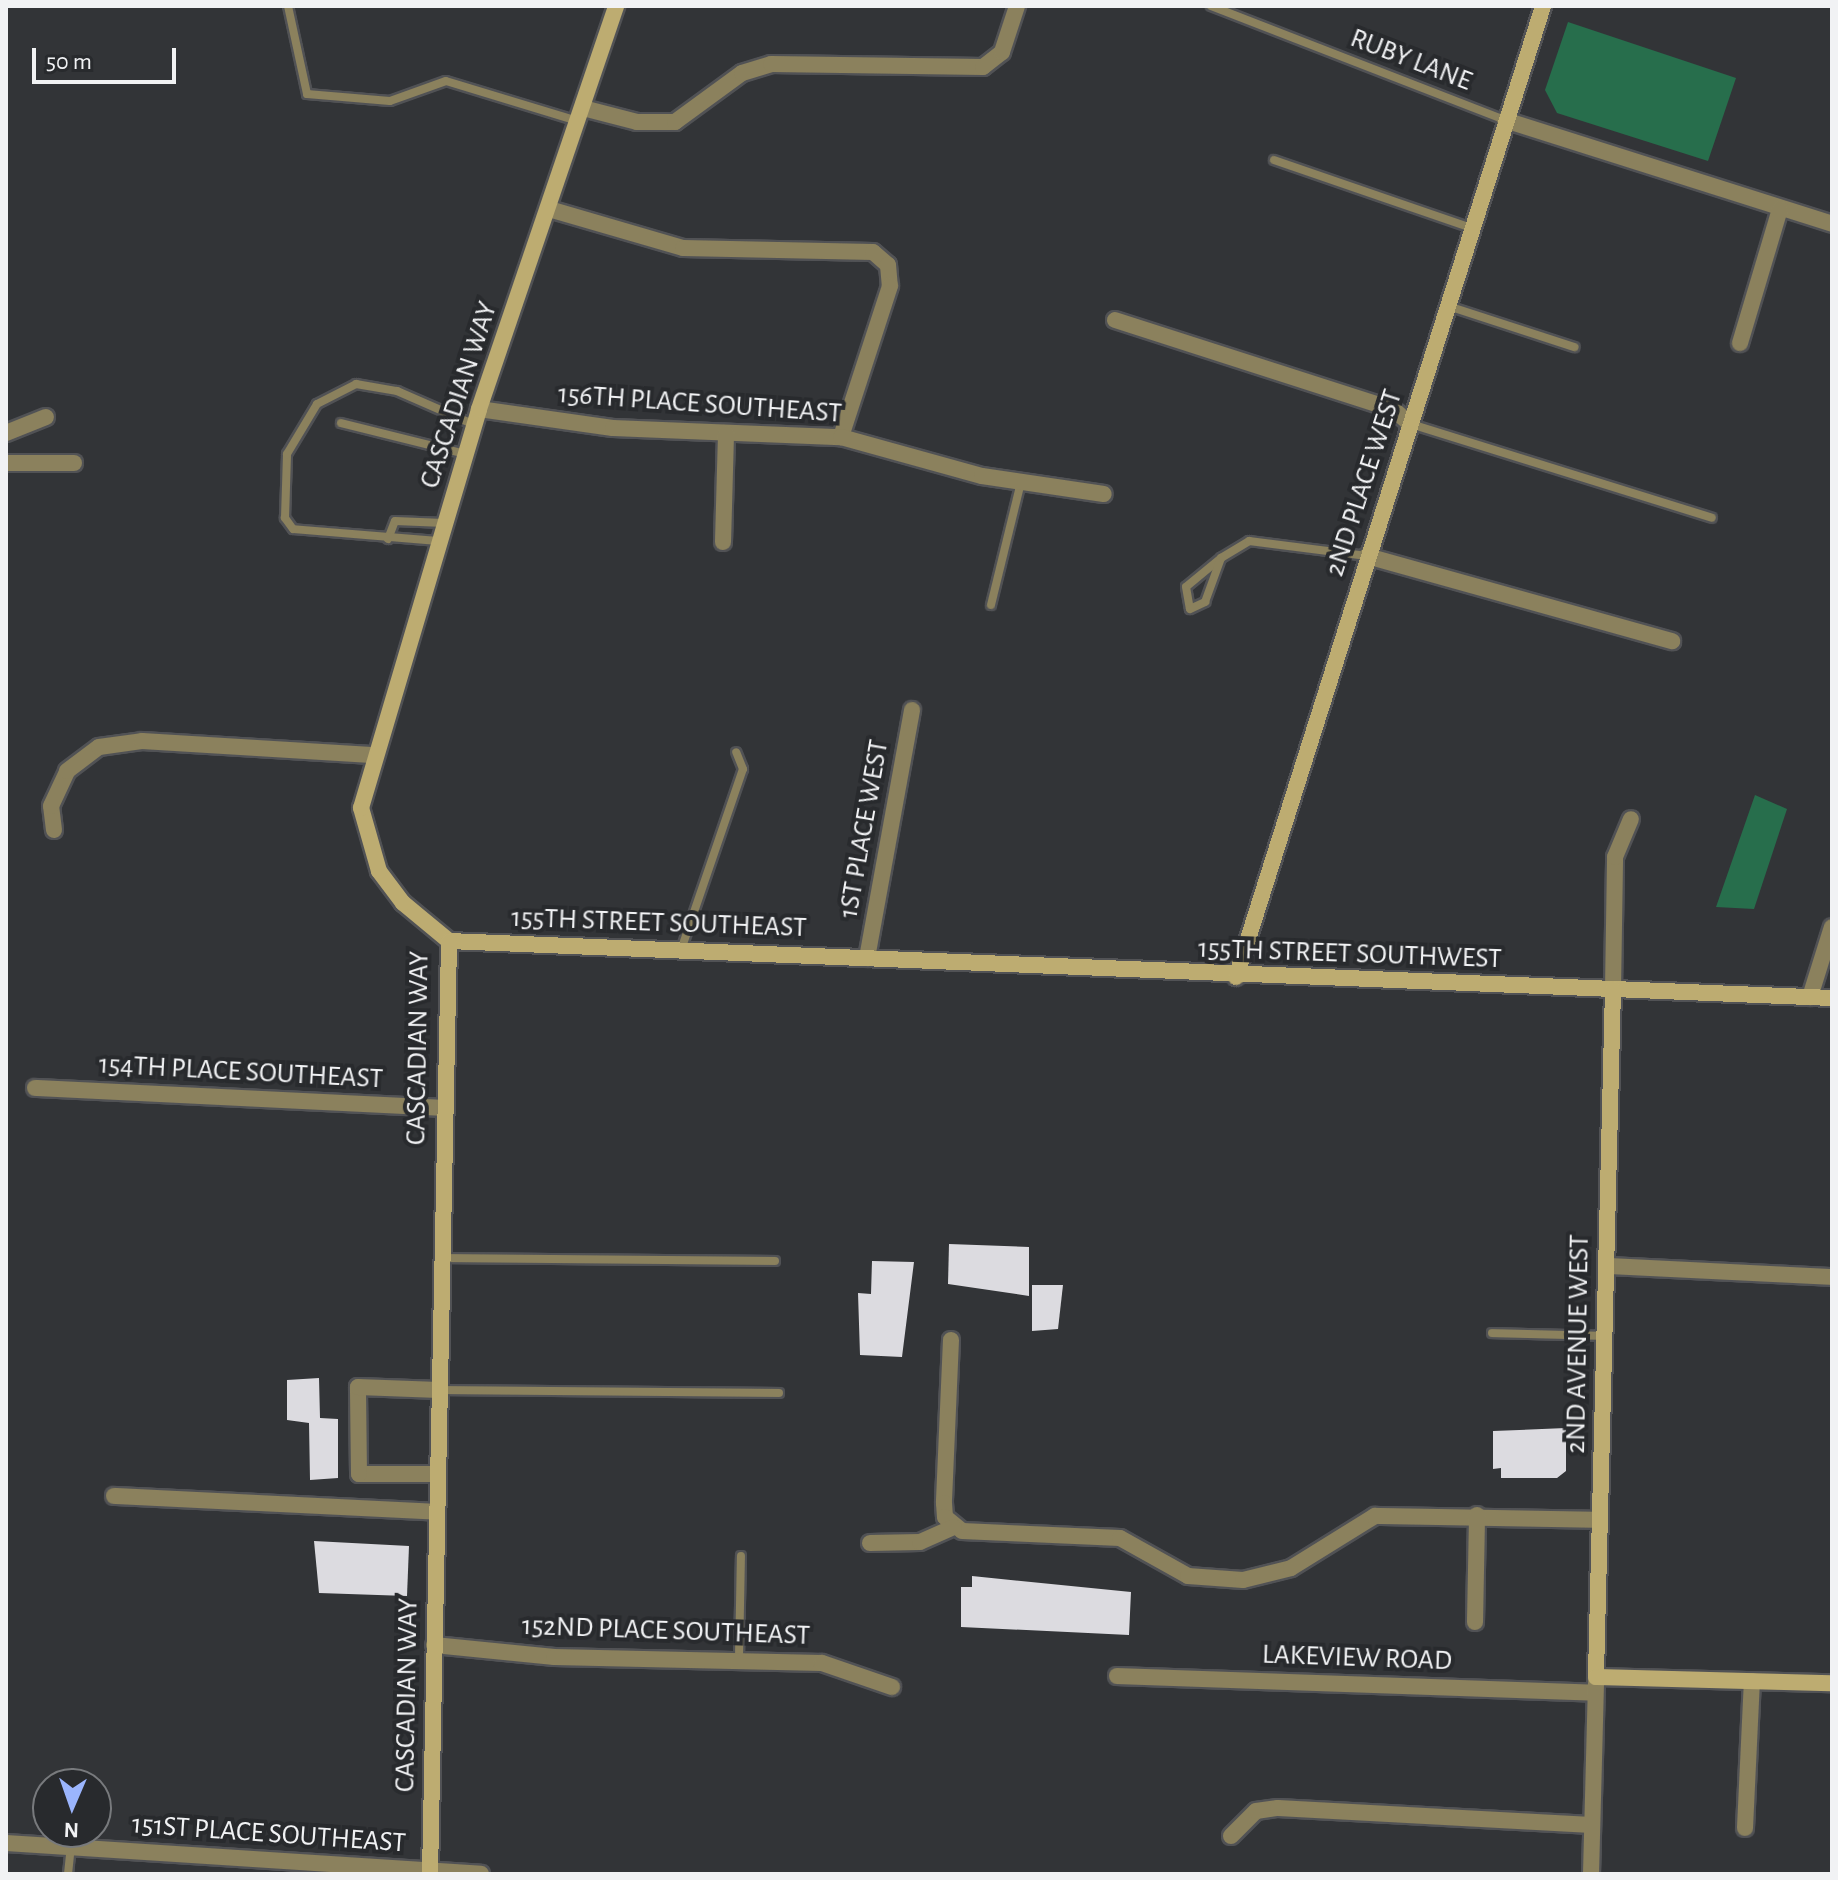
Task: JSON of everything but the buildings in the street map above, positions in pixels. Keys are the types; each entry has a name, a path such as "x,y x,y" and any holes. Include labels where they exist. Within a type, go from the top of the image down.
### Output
{"street":[{"name":"CASCADIAN WAY","path":"430,1873 443,1108 449,941 403,903 379,871 361,808 372,755 465,454 616,6"},
{"path":"581,114 664,124 691,115 760,65 989,64 1002,52 1017,6"},
{"name":"2ND PLACE WEST","path":"1236,977 1543,6"},
{"path":"1505,120 1832,224"},
{"path":"549,209 683,248 873,252 888,265 890,286 841,437"},
{"path":"1740,343 1780,209"},
{"path":"1115,320 1393,409 1410,424"},
{"path":"6,433 46,417"},
{"name":"156TH PLACE SOUTHEAST","path":"477,417 613,428 841,437 1021,481 1104,494"},
{"path":"723,542 726,433"},
{"path":"6,463 74,463"},
{"path":"1367,556 1672,641"},
{"name":"1ST PLACE WEST","path":"867,958 912,710"},
{"path":"54,830 51,806 67,771 99,747 142,741 372,755"},
{"name":"2ND AVENUE WEST","path":"1591,1874 1615,857 1631,819"},
{"path":"1810,997 1832,927"},
{"name":"155TH STREET SOUTHEAST","path":"449,941 867,958"},
{"name":"155TH STREET SOUTHWEST","path":"867,958 1236,977 1832,998"},
{"name":"154TH PLACE SOUTHEAST","path":"35,1088 443,1108"},
{"path":"1607,1266 1832,1277"},
{"path":"951,1340 944,1503 954,1527"},
{"path":"437,1474 359,1474 358,1387 439,1390"},
{"path":"114,1496 436,1512"},
{"path":"870,1543 920,1542 954,1527 1120,1538 1188,1576 1243,1580 1291,1568 1375,1516 1477,1515 1600,1520"},
{"path":"1475,1622 1477,1515"},
{"name":"152ND PLACE SOUTHEAST","path":"434,1645 554,1657 739,1657 822,1663 892,1687"},
{"name":"LAKEVIEW ROAD","path":"1117,1676 1596,1685 1752,1681 1832,1683"},
{"path":"1745,1828 1752,1681"},
{"path":"1231,1836 1256,1811 1278,1808 1592,1825"},
{"name":"151ST PLACE SOUTHEAST","path":"6,1843 32,1845"},
{"name":"151ST PLACE SOUTHEAST","path":"85,1848 481,1874"}],"lane":[{"path":"288,6 307,94 390,101 446,81 581,114"},
{"name":"RUBY LANE","path":"1211,6 1505,120"},
{"path":"1274,160 1471,228"},
{"path":"1447,306 1574,347"},
{"path":"438,541 301,532 287,523 287,454 305,420 342,387 376,384 477,417"},
{"path":"341,423 465,454"},
{"path":"1410,424 1712,518"},
{"path":"991,605 1021,481"},
{"path":"388,539 395,521 444,523"},
{"path":"1221,558 1205,602 1190,609 1186,587 1221,558 1249,541 1269,541 1367,556"},
{"path":"680,950 743,769 736,752"},
{"path":"441,1258 775,1261"},
{"path":"1492,1333 1605,1336"},
{"path":"439,1390 779,1393"},
{"path":"739,1657 741,1556"},
{"path":"68,1874 71,1848"}],"green space":[{"path":"1568,22 1736,78 1708,161 1557,113 1545,90"},
{"path":"1755,795 1787,809 1754,909 1716,907"}]}
